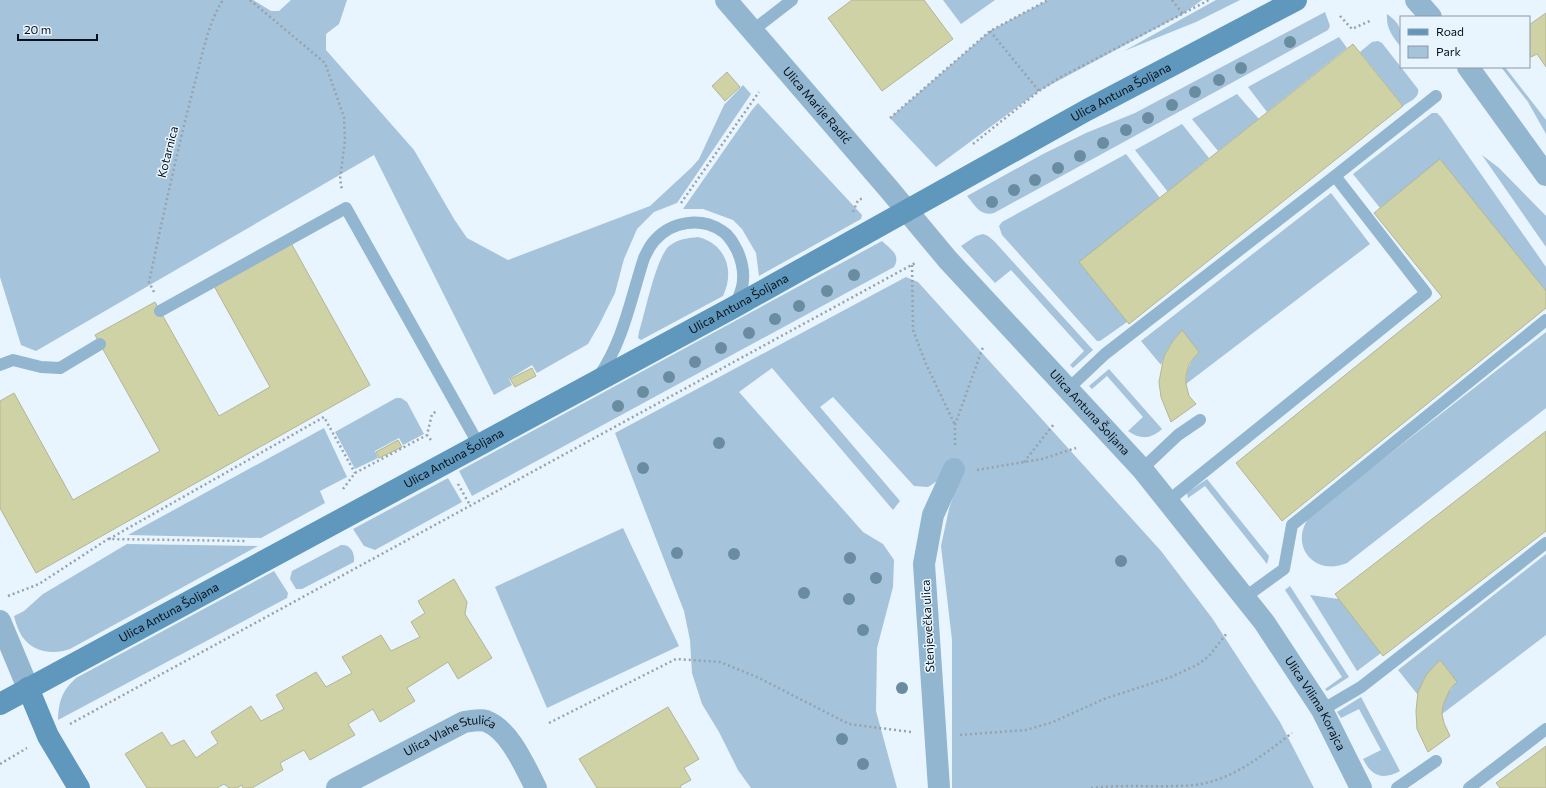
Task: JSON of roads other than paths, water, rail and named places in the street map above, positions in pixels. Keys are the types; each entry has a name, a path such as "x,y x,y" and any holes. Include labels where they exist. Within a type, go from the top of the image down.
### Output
{"street":[{"name":"Ulica Marije Radić","path":"726,0 880,178 906,211"},
{"name":"Ulica Antuna Šoljana","path":"0,704 734,307 1087,110 1296,0"},
{"path":"1416,0 1431,16"},
{"path":"1469,68 1546,176"},
{"name":"Ulica Antuna Šoljana","path":"906,211 948,260 1142,468 1264,622"},
{"name":"Stenjevečka ulica","path":"939,788 924,564 933,515 953,473"},
{"path":"0,621 48,736 79,788"},
{"name":"Ulica Vilima Korajca","path":"1264,622 1322,710 1361,788"},
{"name":"Ulica Vlahe Stulića","path":"338,788 464,722 484,720 498,727 516,751 536,788"}],"lane":[{"path":"752,31 792,0"},
{"path":"1068,389 1105,354 1436,96"},
{"path":"1168,501 1426,293 1335,176"},
{"path":"162,310 346,208 479,445"},
{"path":"594,383 608,363 617,344 648,248 655,240 670,228 697,222 708,224 722,231 730,238 740,257 744,280 734,307"},
{"path":"1244,598 1284,568 1292,525 1546,320"},
{"path":"0,364 14,360 41,367 60,368 100,344"},
{"path":"1142,468 1178,435 1200,420"},
{"path":"1322,710 1362,687 1546,543"},
{"path":"1469,788 1546,729"},
{"path":"1397,788 1436,761"}]}
